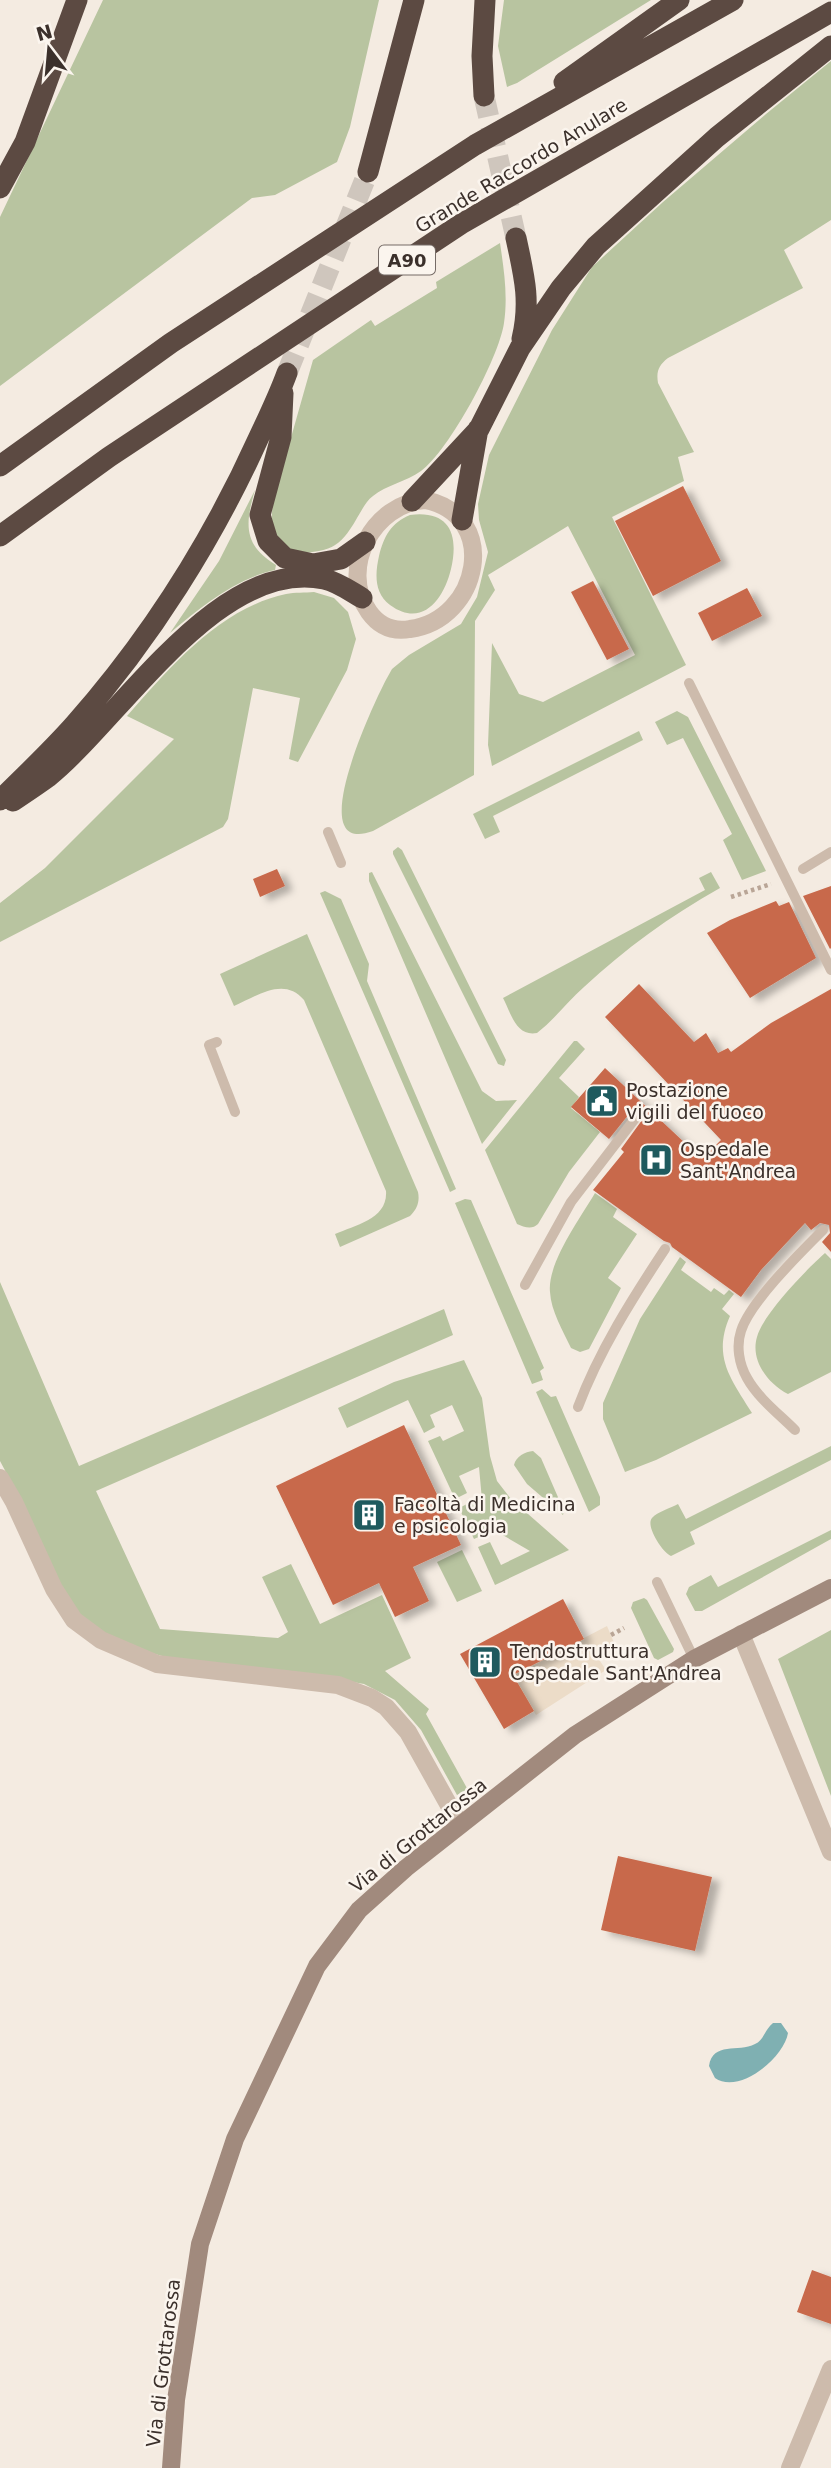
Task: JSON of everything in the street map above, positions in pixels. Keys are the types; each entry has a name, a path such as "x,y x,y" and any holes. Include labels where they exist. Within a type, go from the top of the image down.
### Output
{"highway":[{"path":"0,188 25,142 78,0"},
{"path":"368,172 414,0"},
{"path":"484,96 481,55 485,0"},
{"path":"475,145 679,0"},
{"name":"Grande Raccordo Anulare","path":"0,466 171,343 475,145 733,0"},
{"name":"Grande Raccordo Anulare","path":"0,536 108,457 461,224 831,12"},
{"path":"412,501 479,429 520,348 561,288 612,230 717,137 831,47"},
{"path":"516,238 527,289 526,321 520,348"},
{"path":"0,800 75,724 165,605 240,479 285,378 281,437 260,515 263,533 285,558 313,564 341,559 365,542"},
{"path":"462,520 479,429"},
{"path":"0,810 49,776 166,657 212,613 231,600 267,583 298,577 334,581 362,598"}],"street":[{"path":"412,501 437,502 462,520 471,542 472,569 461,599 440,619 401,631 376,621 362,598 358,569 365,542 379,521 400,505 412,501"},
{"path":"0,1478 54,1589 74,1620 101,1640 157,1664 338,1685 372,1698 386,1707 418,1746 460,1825"},
{"name":"Via di Grottarossa","path":"171,2468 176,2400 200,2244 235,2139 317,1966 359,1910 406,1868 575,1735 694,1659 831,1588"},
{"path":"741,1634 831,1852"},
{"path":"790,2468 831,2370"}],"lane":[{"path":"689,684 831,970"},
{"path":"328,832 341,863"},
{"path":"803,869 831,852"},
{"path":"217,1042 209,1045 235,1112"},
{"path":"525,1285 571,1202 637,1116"},
{"path":"795,1430 749,1380 741,1364 738,1341 743,1324 754,1307 823,1230"},
{"path":"578,1407 588,1380 635,1295 665,1249"},
{"path":"657,1581 694,1659"}],"path":[{"path":"731,897 771,884"},
{"path":"611,1635 624,1628"}],"green space":[{"path":"103,0 379,0 350,127 337,162 275,195 252,198 0,386 0,217"},
{"path":"504,0 651,0 507,87 498,46"},
{"path":"831,61 831,220 784,250 803,288 662,363 658,372 658,383 694,452 678,457 684,481 612,517 686,665 492,766 488,745 492,643 519,694 543,702 635,655 568,526 488,575 495,590 475,621 474,775 373,831 352,833 343,821 342,800 348,772 358,742 387,678 392,669 409,655 461,624 477,597 488,552 479,520 478,504 489,455 552,330 592,267 663,202"},
{"path":"500,243 506,293 504,323 493,358 458,425 421,471 371,498 351,529 338,543 316,552 293,554 276,537 272,526 273,501 313,360 371,320 375,326 437,288 436,282"},
{"path":"255,490 249,513 249,533 257,550 276,565 275,570 232,587 170,633 219,561"},
{"path":"424,514 443,521 452,536 454,546 451,569 443,590 430,607 412,614 402,612 385,600 378,589 377,576 379,556 386,536 393,526 410,515"},
{"path":"314,592 334,598 348,612 356,639 347,670 298,762 289,759 300,698 253,688 228,819 223,827 0,942 0,903 45,868 174,739 127,716 143,697 198,642 239,612 286,594"},
{"path":"677,711 688,717 766,871 742,880 723,840 732,834 683,738 667,745 655,722"},
{"path":"639,731 643,740 493,816 500,832 485,839 473,814"},
{"path":"398,847 402,850 506,1060 504,1066 498,1064 393,854"},
{"path":"372,872 482,1091 496,1101 517,1100 482,1144 369,881 369,873"},
{"path":"711,872 720,888 632,946 584,987 537,1033 524,1031 515,1023 503,998 705,890 699,878"},
{"path":"325,891 341,899 369,964 367,981 456,1189 450,1192 320,893"},
{"path":"307,934 419,1196 410,1216 340,1247 335,1234 376,1215 385,1201 386,1191 304,1000 288,989 279,989 261,993 234,1006 220,974"},
{"path":"574,1041 585,1049 559,1078 579,1097 571,1108 600,1132 569,1172 538,1224 525,1227 517,1224 485,1150"},
{"path":"595,1193 617,1209 613,1217 637,1234 608,1278 621,1288 589,1349 580,1352 571,1348 558,1321 551,1299 550,1280 559,1254"},
{"path":"471,1200 544,1368 540,1371 543,1380 532,1384 455,1203"},
{"path":"825,1253 831,1259 831,1372 788,1394 768,1378 758,1363 757,1337 776,1305"},
{"path":"680,1257 686,1262 681,1270 711,1292 714,1288 724,1295 729,1290 734,1294 722,1309 730,1316 723,1344 724,1356 731,1378 752,1413 656,1460 625,1472 603,1419 603,1403 640,1319"},
{"path":"0,1282 79,1466 444,1309 453,1335 96,1491 160,1629 278,1638 288,1632 262,1577 291,1564 320,1624 382,1595 411,1658 385,1671 429,1709 426,1714 468,1790 457,1795 421,1730 395,1700 364,1684 180,1661 144,1651 96,1629 70,1605 0,1461"},
{"path":"464,1360 482,1398 490,1456 497,1481 511,1499 569,1550 495,1585 478,1547 490,1542 501,1565 530,1551 494,1530 474,1539 459,1508 482,1500 479,1467 459,1476 467,1493 455,1499 428,1441 440,1436 443,1441 464,1431 452,1405 430,1415 435,1427 424,1433 408,1400 347,1428 338,1408 394,1382"},
{"path":"542,1389 551,1397 556,1396 600,1497 600,1505 589,1512 536,1392"},
{"path":"831,1446 831,1460 690,1532 695,1544 671,1556 656,1539 650,1522 661,1512 678,1504 686,1519"},
{"path":"533,1451 541,1458 564,1511 563,1515 527,1484 514,1465 521,1455"},
{"path":"831,1530 831,1539 702,1611 695,1611 686,1594 689,1587 711,1575 718,1587"},
{"path":"462,1550 482,1591 457,1602 437,1562"},
{"path":"644,1598 674,1649 658,1660 654,1658 631,1608 633,1602"},
{"path":"831,1630 831,1796 778,1659"}],"shaded area":[{"path":"607,1626 615,1645 598,1658 606,1670 536,1715 504,1660 532,1665"}],"water":[{"path":"773,2023 781,2023 788,2033 785,2043 769,2063 748,2078 736,2082 715,2078 709,2066 715,2053 755,2044"}],"building":[{"path":"683,486 721,561 653,596 615,521"},
{"path":"593,581 629,649 607,660 571,592"},
{"path":"747,588 762,616 712,641 698,613"},
{"path":"277,869 285,886 260,897 253,879"},
{"path":"831,886 831,948 830,949 803,896"},
{"path":"776,901 779,906 789,902 816,958 750,998 707,933 730,920"},
{"name":"Ospedale Sant'Andrea","path":"639,984 694,1042 706,1033 718,1053 728,1048 731,1052 771,1023 831,989 831,1252 822,1242 830,1233 829,1225 820,1223 811,1230 805,1223 761,1270 741,1297 670,1243 593,1190 624,1152 621,1149 645,1116 641,1109 633,1109 609,1139 571,1107 605,1068 702,1159 721,1140 605,1017"},
{"name":"Facoltà di Medicina e psicologia","path":"404,1425 461,1545 413,1567 429,1601 395,1617 379,1583 333,1605 276,1486"},
{"name":"Tendostruttura Ospedale Sant'Andrea","path":"563,1599 584,1639 513,1675 534,1711 504,1729 460,1654"},
{"path":"618,1856 712,1877 695,1951 601,1930"},
{"path":"812,2270 831,2277 831,2324 797,2312"}],"tunnel":[{"path":"484,96 516,238"},
{"path":"287,373 368,172"}],"place":[{"name":"Postazione vigili del fuoco","path":"602,1101"},
{"name":"Ospedale Sant'Andrea","path":"656,1160"},
{"name":"Facoltà di Medicina e psicologia","path":"369,1515"},
{"name":"Tendostruttura Ospedale Sant'Andrea","path":"485,1662"}]}
